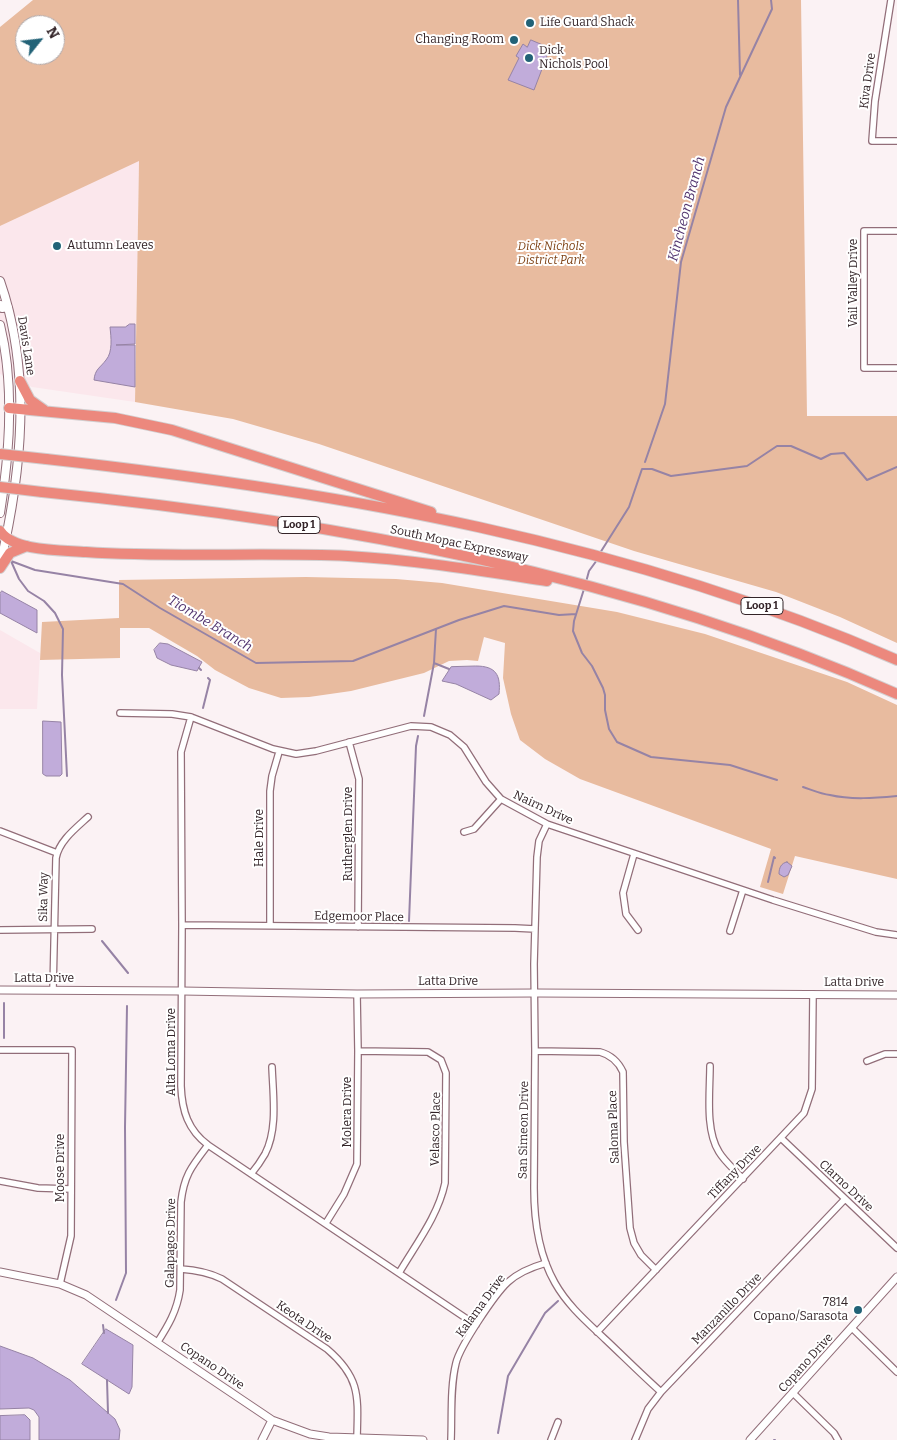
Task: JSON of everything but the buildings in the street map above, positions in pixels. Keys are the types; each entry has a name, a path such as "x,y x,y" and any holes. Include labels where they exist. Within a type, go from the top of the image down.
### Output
{"highway":[{"path":"20,381 30,400 47,411"},
{"path":"9,408 115,418 172,430 431,512 447,520"},
{"name":"South Mopac Expressway","path":"0,454 252,485 447,520 562,547 730,594 791,616 897,660"},
{"name":"South Mopac Expressway","path":"0,487 163,505 297,525 401,543 551,580 568,581 719,624 790,649 897,694"},
{"path":"3,534 27,546 92,552 348,556 442,565 551,580"},
{"path":"0,566 10,553 27,546"}],"main road":[{"name":"Davis Lane","path":"0,281 4,306 15,338 22,410 16,475 3,534 0,566"},
{"name":"Davis Lane","path":"0,325 5,351 9,408 5,473 0,513"}],"street":[{"name":"Kiva Drive","path":"891,0 875,101 872,141 897,141"},
{"name":"Vail Valley Drive","path":"897,231 864,231 864,368 897,368"},
{"name":"Nairn Drive","path":"120,713 172,714 191,717 279,752 296,754 411,726 431,726 450,735 464,746 490,787 501,800 547,824 743,890 876,932 897,935"},
{"name":"Alta Loma Drive","path":"191,717 181,752 181,1100 187,1121 200,1139 208,1145 476,1325"},
{"name":"Rutherglen Drive","path":"349,742 358,771 359,786 358,927"},
{"name":"Hale Drive","path":"270,926 270,791 279,752"},
{"path":"464,832 474,829 501,800"},
{"name":"Sika Way","path":"53,990 55,862 57,853 72,831 88,817"},
{"name":"San Simeon Drive","path":"547,824 536,857 534,1204 539,1237 546,1263 564,1296 579,1315 661,1392"},
{"path":"0,831 57,853"},
{"path":"634,854 623,893 626,914 638,930"},
{"path":"730,931 743,890"},
{"name":"Edgemoor Place","path":"182,925 535,929"},
{"path":"0,930 92,929"},
{"name":"Latta Drive","path":"0,990 182,990 356,994 897,995"},
{"name":"Molera Drive","path":"326,1223 344,1194 357,1164 358,1051 356,994"},
{"name":"Tiffany Drive","path":"597,1332 804,1113 810,1100 812,1089 814,994"},
{"name":"Moose Drive","path":"0,1050 72,1050 70,1244 60,1284"},
{"name":"Velasco Place","path":"358,1051 428,1052 441,1060 446,1073 445,1183 442,1195 430,1222 399,1273"},
{"name":"Saloma Place","path":"535,1051 600,1052 607,1054 619,1064 622,1072 624,1142 630,1228 634,1243 641,1255 656,1270"},
{"path":"867,1061 885,1054 897,1054"},
{"path":"710,1066 710,1126 712,1137 722,1156 743,1178"},
{"path":"251,1174 265,1153 271,1133 273,1114 272,1067"},
{"name":"Clarno Drive","path":"781,1138 897,1248"},
{"name":"Galapagos Drive","path":"157,1343 172,1320 178,1305 181,1269 182,1189 186,1176 208,1145"},
{"path":"0,1181 38,1188 71,1189"},
{"name":"Manzanillo Drive","path":"635,1440 648,1409 661,1392 845,1199"},
{"name":"Kalama Drive","path":"452,1440 453,1390 456,1363 460,1352 476,1325 507,1283 531,1267 546,1263"},
{"name":"Keota Drive","path":"181,1269 202,1271 222,1278 327,1348 341,1361 351,1378 358,1399 357,1438"},
{"name":"Copano Drive","path":"0,1272 60,1284 86,1295 272,1420 310,1434 329,1437 423,1440"},
{"name":"Copano Drive","path":"750,1440 897,1277"},
{"path":"852,1328 897,1372"},
{"path":"793,1393 834,1432 838,1440"},
{"path":"262,1440 272,1420"},
{"path":"551,1440 558,1422"}],"shaded area":[{"path":"531,40 550,48 534,90 508,80 519,58 516,56 523,44 527,47"},
{"path":"139,160 135,402 32,387 0,374 0,226"},
{"path":"135,324 135,344 116,345 135,345 135,387 94,380 97,371 110,353 110,327 125,327"},
{"path":"2,591 37,610 37,633 0,613 0,594"},
{"path":"0,630 40,653 37,709 0,709"},
{"path":"160,643 168,644 202,662 197,671 171,665 157,658 154,650"},
{"path":"483,666 493,670 498,677 499,694 491,700 456,684 442,681 451,667"},
{"path":"43,721 61,722 62,774 60,776 46,776 43,774"},
{"path":"787,862 792,866 788,875 784,877 779,874 779,870"},
{"path":"106,1329 133,1345 132,1387 129,1394 82,1364"},
{"path":"0,1346 33,1358 70,1380 115,1419 120,1430 119,1440 39,1440 39,1417 34,1410 29,1408 0,1409"},
{"path":"25,1415 30,1420 30,1440 0,1440 0,1416"}],"green space":[{"name":"Dick Nichols District Park","path":"33,0 801,0 807,416 897,416 897,643 840,617 776,592 634,551 319,444 233,419 135,402 139,161 0,226 0,27"},
{"path":"306,577 396,579 442,583 617,612 705,634 847,682 897,705 897,879 795,856 783,894 760,887 771,849 580,779 545,759 520,740 511,714 503,678 505,643 484,637 478,661 449,661 424,673 351,691 309,697 281,698 249,688 215,670 197,656 149,628 120,628 120,658 40,660 42,622 119,618 119,580"}],"waterway":[{"path":"738,0 740,75"},
{"name":"Kincheon Branch","path":"645,462 665,404 681,262 726,107 772,9 771,0"},
{"path":"600,553 629,507 642,469 652,469 671,476 747,466 777,446 791,446 821,459 831,454 844,453 867,480 897,467"},
{"name":"Kincheon Branch","path":"586,582 589,571 597,560"},
{"name":"Tiombe Branch","path":"11,561 35,570 123,584 160,608 256,663 353,661 459,620 504,606 559,615 576,614"},
{"path":"11,561 19,579 28,591 44,601 55,613 63,629 62,675 67,776"},
{"name":"Kincheon Branch","path":"584,589 574,621 573,631 582,653 592,666 603,688 609,729 617,742 651,757 730,765 777,780"},
{"path":"424,716 434,663 436,629"},
{"path":"434,663 449,669"},
{"path":"203,708 210,680 208,678"},
{"path":"409,921 416,746 418,736"},
{"name":"Kincheon Branch","path":"803,787 823,794 846,798 897,796"},
{"path":"768,882 775,858"},
{"path":"102,941 128,973"},
{"path":"4,1003 4,1038"},
{"path":"116,1300 126,1273 125,1127 127,1006"},
{"path":"498,1433 508,1376 545,1313 558,1301"},
{"path":"103,1325 104,1333"},
{"path":"107,1380 108,1413"}],"place":[{"name":"Life Guard Shack","path":"530,23"},
{"name":"Changing Room","path":"514,40"},
{"name":"Dick Nichols Pool","path":"529,58"},
{"name":"Autumn Leaves","path":"57,246"},
{"name":"7814 Copano/Sarasota","path":"858,1310"}]}
